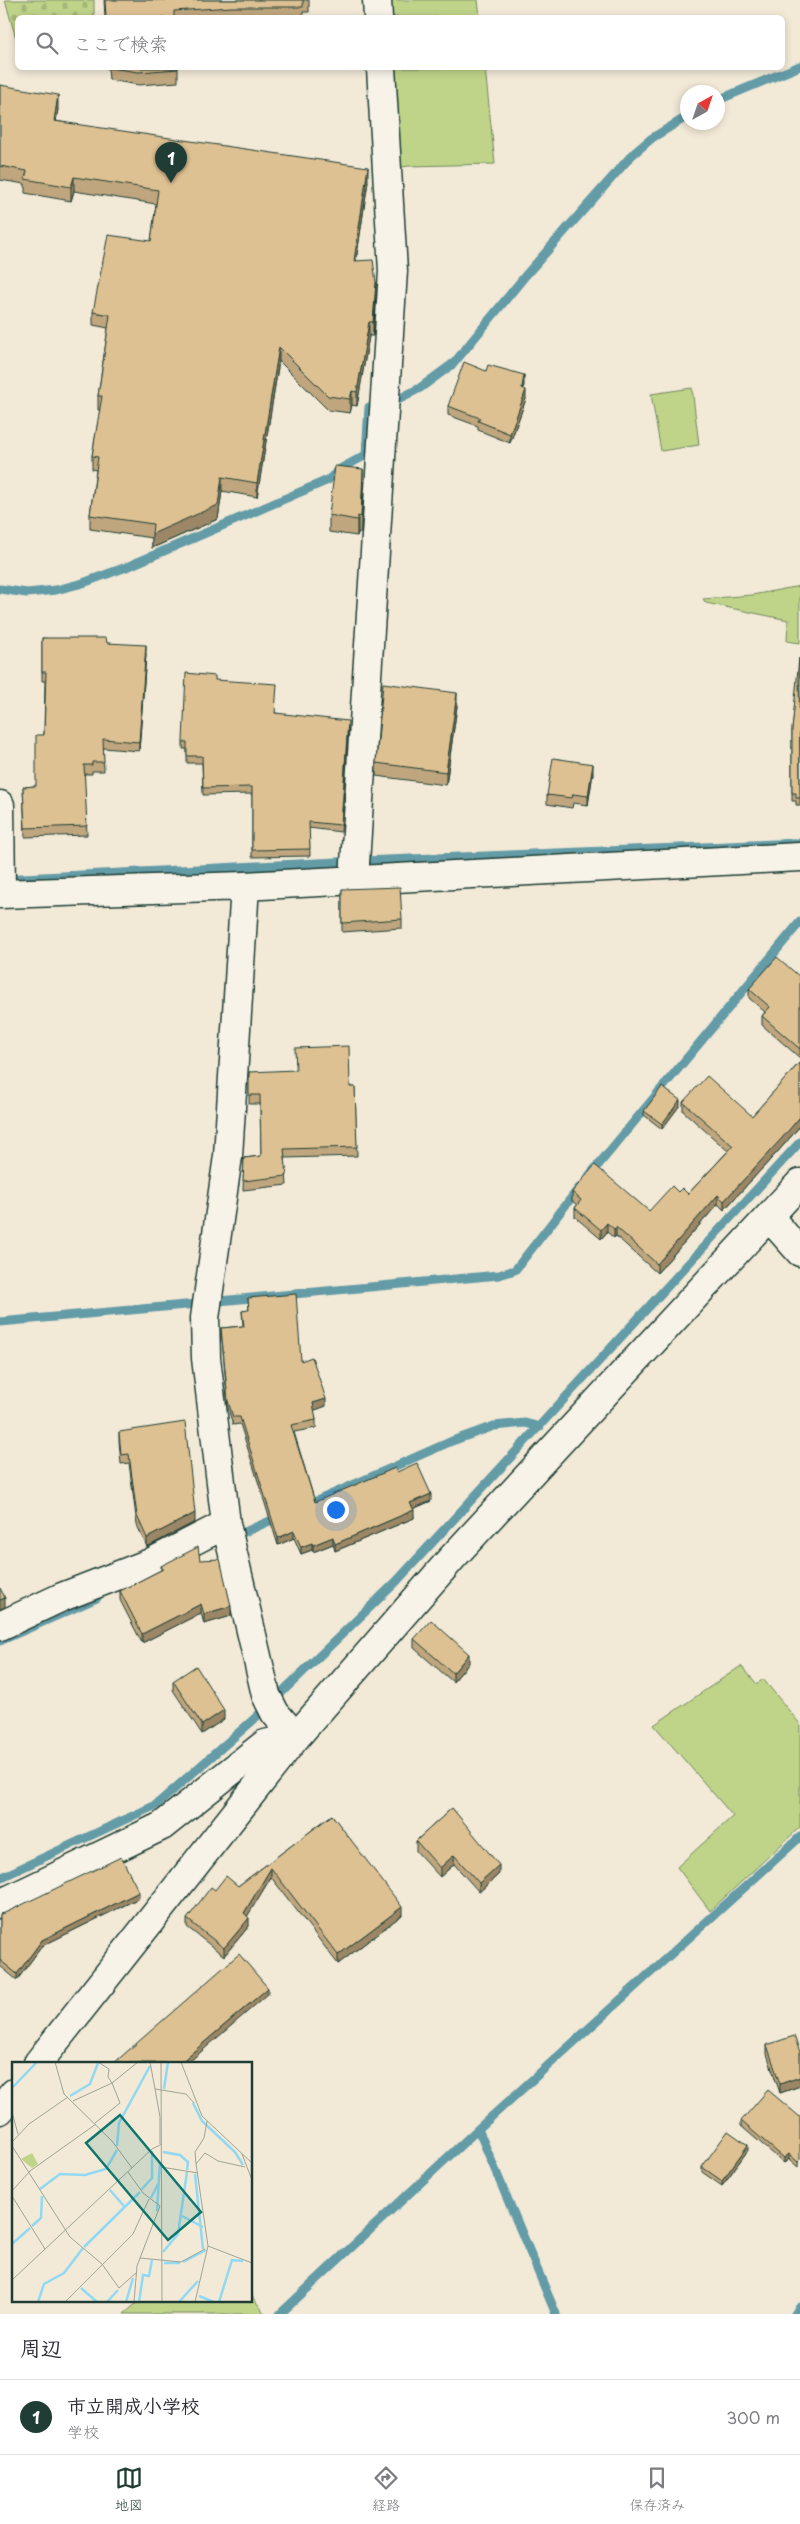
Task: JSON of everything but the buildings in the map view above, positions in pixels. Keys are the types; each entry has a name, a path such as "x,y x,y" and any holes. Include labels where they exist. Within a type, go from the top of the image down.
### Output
{"street":[{"path":"376,0 378,15"},
{"path":"355,867 393,271 380,70"},
{"path":"0,805 1,886 245,886 355,867 800,857"},
{"path":"245,886 228,1156 205,1318 210,1401 226,1524 270,1704 296,1737"},
{"path":"39,2062 296,1737 452,1558 800,1183"},
{"path":"769,1216 800,1252"},
{"path":"0,1626 62,1597 150,1562 226,1524"},
{"path":"0,1904 162,1826 265,1744 296,1737"},
{"path":"0,2110 12,2095"}],"green space":[{"path":"5,0 94,0 94,15 15,15 15,35"},
{"path":"384,0 478,0 480,15 385,15"},
{"path":"387,70 485,70 495,164 408,166 393,169"},
{"path":"692,388 699,445 661,451 651,394"},
{"path":"800,586 800,643 787,641 788,620 706,603 703,599 752,595"},
{"path":"741,1666 757,1684 763,1679 800,1724 800,1827 710,1911 677,1867 733,1816 654,1725"},
{"path":"252,2296 265,2314 124,2314 138,2302 252,2302"}],"waterway":[{"path":"725,97 800,66"},
{"path":"397,400 420,388 454,363 525,276 632,155 652,138 680,121"},
{"path":"0,589 27,593 56,590 83,583 129,566 328,480 340,469 366,455 369,407 373,406"},
{"path":"4,879 337,862 800,843"},
{"path":"589,1176 800,922"},
{"path":"0,1878 156,1805 252,1721 396,1582 800,1142"},
{"path":"219,1301 499,1275 515,1270 579,1188"},
{"path":"0,1322 196,1304"},
{"path":"305,1506 452,1441 494,1426 525,1423 540,1427"},
{"path":"240,1534 281,1516"},
{"path":"0,1641 97,1598"},
{"path":"280,2314 478,2129 800,1837"},
{"path":"478,2129 556,2314"},
{"path":"795,2314 800,2307"}],"place":[{"name":"市立開成小学校","path":"171,183"}]}
